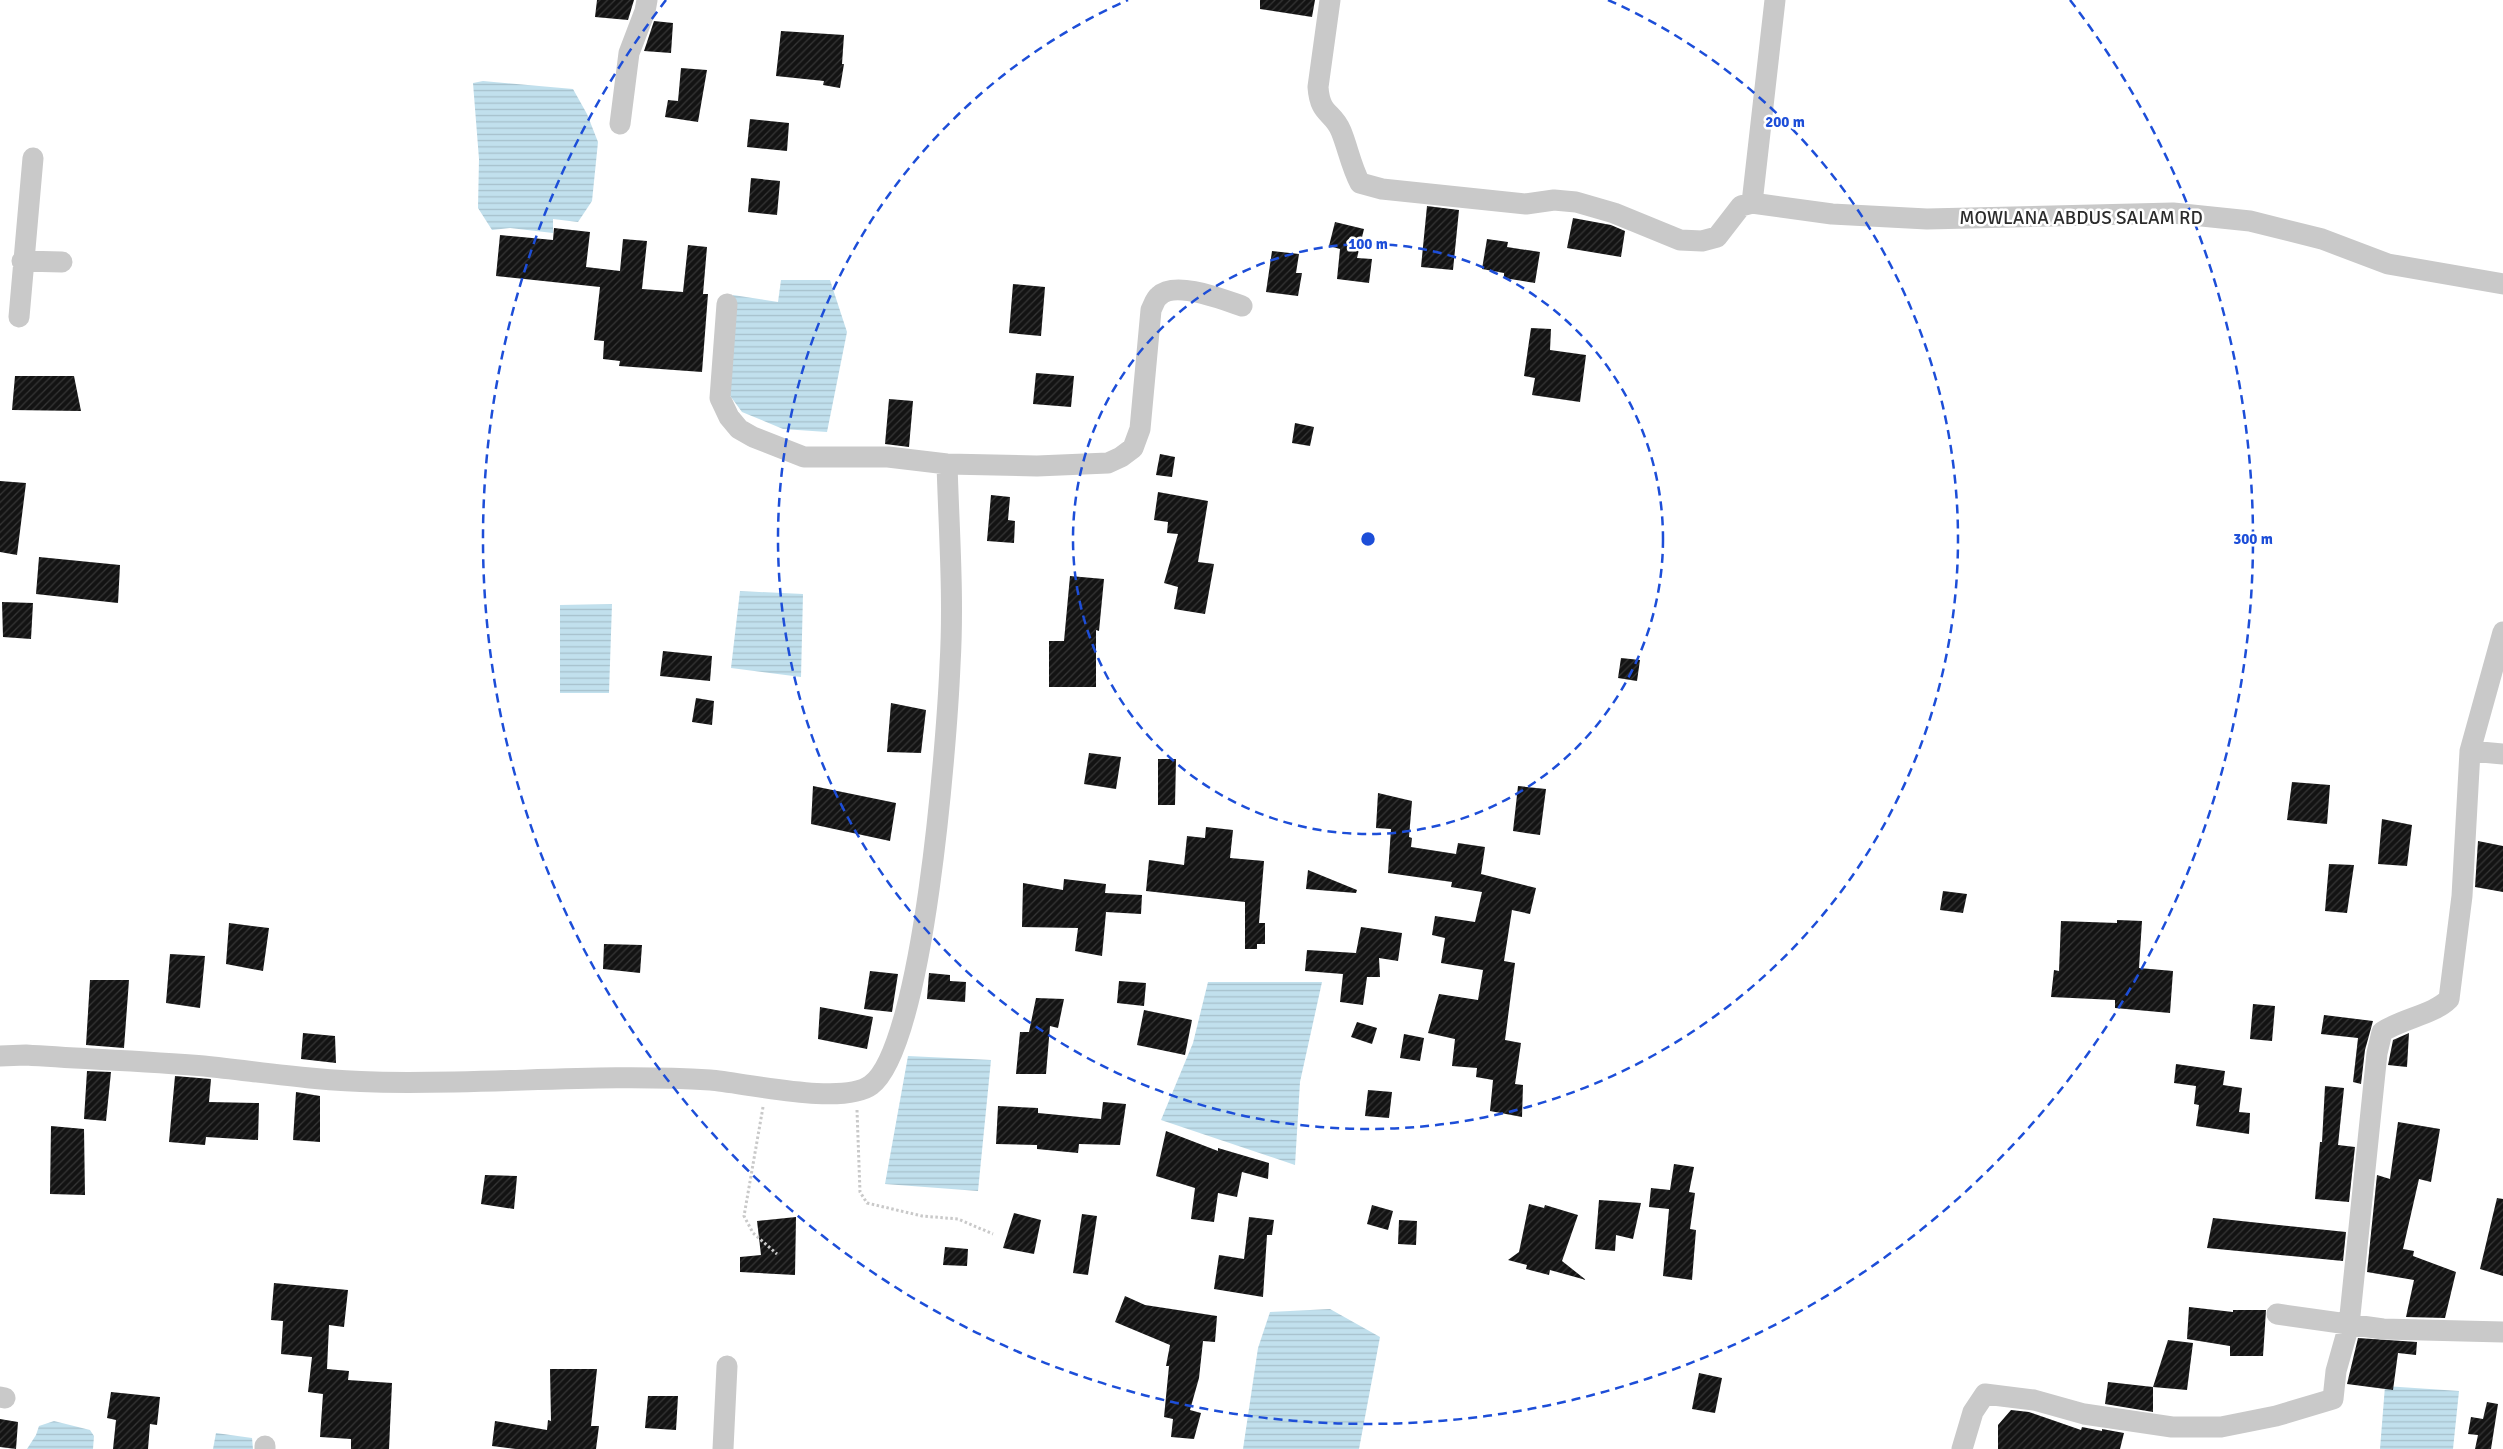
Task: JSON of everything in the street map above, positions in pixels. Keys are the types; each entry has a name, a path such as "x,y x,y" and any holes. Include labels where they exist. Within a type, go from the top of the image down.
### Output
{"street":[{"path":"620,124 629,53 645,11 647,0"},
{"path":"1330,0 1318,87 1319,102 1341,129 1353,170 1360,183 1382,189 1526,204 1554,200 1576,202 1614,213 1680,240 1702,241 1716,237 1741,206 1752,203 1775,0"},
{"path":"16,317 33,158"},
{"name":"MOWLANA ABDUS SALAM RD","path":"1752,203 1832,214 1927,219 2173,213 2250,220 2322,239 2388,264 2503,284"},
{"path":"22,261 62,262"},
{"path":"727,304 720,398 729,417 739,429 804,457 888,457 946,464 1037,466 1108,463 1121,457 1133,448 1140,429 1151,310 1158,296 1165,292 1192,290 1242,306"},
{"path":"0,1056 26,1055 198,1066 372,1082 482,1082 610,1077 712,1080 814,1093 856,1092 872,1084 888,1066 912,993 935,846 950,665 951,576 946,464"},
{"path":"1962,1449 1973,1412 1986,1394 2034,1400 2084,1414 2172,1427 2221,1427 2276,1416 2333,1399 2336,1371 2349,1325 2377,1053 2382,1032 2397,1022 2434,1009 2449,999 2462,896 2470,751 2503,632"},
{"path":"2470,751 2503,754"},
{"path":"2278,1314 2383,1329 2503,1332"},
{"path":"723,1449 727,1366"}],"path":[{"path":"766,1087 744,1216 753,1233 777,1254"},
{"path":"856,1092 860,1192 867,1204 922,1216 958,1219 993,1234"}],"water":[{"path":"483,81 573,89 587,114 598,142 592,201 578,222 553,219 553,233 510,228 492,230 478,208 479,159 473,83"},
{"path":"781,280 830,280 847,332 827,432 783,429 742,412 728,393 733,295 778,302"},
{"path":"740,591 803,594 801,677 731,668"},
{"path":"612,604 609,693 560,693 560,605"},
{"path":"1208,982 1322,982 1300,1082 1295,1165 1161,1120 1193,1043"},
{"path":"908,1056 991,1060 978,1191 885,1184"},
{"path":"1330,1309 1380,1337 1359,1449 1243,1449 1258,1348 1270,1312"},
{"path":"2385,1386 2459,1391 2453,1449 2380,1449"},
{"path":"54,1421 90,1430 94,1436 93,1449 27,1449 36,1435 39,1426"},
{"path":"216,1433 252,1438 253,1449 213,1449"}],"building":[{"path":"597,0 634,0 628,20 595,17"},
{"path":"1260,0 1315,0 1312,17 1260,9"},
{"path":"654,21 673,23 671,53 644,51"},
{"path":"781,31 844,35 842,64 844,64 840,88 823,85 824,81 776,76"},
{"path":"681,68 707,70 698,122 665,117 668,100 678,101"},
{"path":"750,119 789,123 787,151 747,147"},
{"path":"751,178 780,181 777,215 748,212"},
{"path":"1427,206 1459,210 1453,270 1421,267"},
{"path":"1573,218 1611,225 1625,231 1621,257 1567,248"},
{"path":"1335,222 1364,229 1357,258 1372,259 1369,283 1337,279 1340,249 1329,246"},
{"path":"554,228 590,232 586,267 620,271 623,239 647,241 642,289 683,292 688,245 707,247 703,294 708,294 702,372 619,366 620,361 603,359 604,341 594,340 600,287 496,276 500,235 553,240"},
{"path":"1487,239 1508,242 1507,247 1540,252 1535,283 1504,278 1504,273 1482,269"},
{"path":"1272,251 1299,254 1296,273 1302,273 1298,296 1266,292"},
{"path":"1013,284 1045,287 1041,336 1009,333"},
{"path":"1531,328 1551,329 1550,350 1586,355 1580,402 1532,395 1535,378 1524,376"},
{"path":"1036,373 1074,376 1071,407 1033,404"},
{"path":"15,376 74,376 81,411 12,410"},
{"path":"889,399 913,401 909,447 885,444"},
{"path":"1295,423 1314,427 1310,446 1292,443"},
{"path":"1160,454 1175,457 1172,477 1156,475"},
{"path":"0,481 26,483 17,555 0,552"},
{"path":"1158,492 1208,501 1198,562 1214,564 1205,614 1174,609 1178,587 1164,583 1178,534 1167,533 1168,522 1154,520"},
{"path":"991,495 1010,497 1008,520 1015,521 1014,543 987,541"},
{"path":"39,557 120,565 118,603 36,594"},
{"path":"1070,576 1104,579 1099,631 1096,630 1096,687 1049,687 1049,641 1064,641"},
{"path":"2,602 33,603 31,639 3,637"},
{"path":"663,651 712,656 710,681 660,676"},
{"path":"1621,658 1640,660 1637,681 1618,678"},
{"path":"696,698 714,701 712,725 692,722"},
{"path":"891,703 926,710 921,753 887,752"},
{"path":"1089,753 1121,757 1116,789 1084,784"},
{"path":"1158,759 1176,759 1175,805 1158,805"},
{"path":"2292,782 2330,785 2327,824 2287,820"},
{"path":"813,786 896,803 890,841 811,824"},
{"path":"1518,786 1546,789 1540,835 1513,831"},
{"path":"1378,793 1412,801 1409,837 1412,838 1411,847 1456,854 1458,843 1485,847 1481,874 1536,888 1530,914 1512,910 1504,961 1515,963 1505,1040 1521,1043 1515,1084 1523,1085 1522,1117 1490,1111 1493,1080 1476,1077 1477,1068 1452,1066 1455,1039 1428,1033 1439,994 1478,1000 1483,970 1441,963 1445,938 1432,935 1435,916 1475,922 1482,892 1451,887 1452,882 1388,873 1391,829 1376,828"},
{"path":"2382,819 2412,825 2407,866 2378,864"},
{"path":"1206,827 1233,830 1230,858 1264,861 1259,923 1265,923 1265,944 1257,944 1257,949 1245,949 1245,902 1146,891 1149,860 1184,865 1187,836 1205,838"},
{"path":"2478,841 2503,846 2503,892 2475,887"},
{"path":"2329,864 2354,865 2347,913 2325,911"},
{"path":"1308,870 1357,890 1356,893 1306,889"},
{"path":"1064,879 1106,884 1105,893 1142,895 1141,914 1106,912 1102,956 1075,951 1078,928 1022,927 1023,883 1063,890"},
{"path":"1943,891 1967,894 1963,913 1940,910"},
{"path":"2117,920 2142,921 2139,968 2173,971 2170,1013 2115,1008 2115,1000 2051,997 2054,970 2059,971 2061,921 2117,923"},
{"path":"229,923 269,928 263,971 226,964"},
{"path":"1361,927 1402,933 1398,961 1379,958 1380,977 1367,977 1363,1005 1340,1002 1343,974 1305,971 1307,950 1356,953"},
{"path":"604,944 642,945 640,973 603,969"},
{"path":"170,954 205,956 200,1008 166,1003"},
{"path":"870,971 898,974 892,1012 864,1009"},
{"path":"929,973 950,975 950,981 966,982 965,1002 927,999"},
{"path":"90,980 129,980 124,1048 86,1045"},
{"path":"1119,981 1146,983 1144,1006 1117,1003"},
{"path":"1036,998 1064,999 1058,1028 1050,1026 1046,1074 1016,1074 1020,1032 1029,1032"},
{"path":"2253,1004 2275,1006 2272,1041 2250,1039"},
{"path":"820,1007 873,1017 867,1049 818,1039"},
{"path":"1144,1010 1192,1020 1185,1055 1137,1045"},
{"path":"2324,1015 2373,1021 2365,1050 2361,1084 2353,1082 2358,1038 2321,1034"},
{"path":"1357,1022 1377,1028 1372,1044 1351,1037"},
{"path":"303,1033 335,1036 336,1063 301,1059"},
{"path":"2409,1033 2407,1067 2388,1065 2393,1040"},
{"path":"1404,1034 1424,1038 1420,1061 1400,1058"},
{"path":"2176,1064 2225,1071 2223,1085 2242,1088 2239,1112 2250,1113 2249,1134 2196,1126 2199,1105 2194,1104 2196,1086 2174,1083"},
{"path":"87,1071 111,1072 106,1121 84,1119"},
{"path":"175,1076 211,1079 209,1102 259,1103 258,1140 206,1137 205,1145 169,1142"},
{"path":"2325,1086 2344,1088 2338,1145 2355,1147 2349,1202 2315,1199 2320,1142 2322,1142"},
{"path":"1368,1090 1392,1092 1389,1118 1365,1116"},
{"path":"296,1092 320,1096 320,1142 293,1140"},
{"path":"1103,1102 1126,1104 1120,1145 1079,1144 1078,1153 1037,1149 1037,1145 996,1144 998,1106 1038,1108 1038,1113 1101,1119"},
{"path":"2398,1122 2440,1129 2431,1182 2419,1179 2403,1249 2414,1251 2413,1256 2456,1272 2445,1318 2406,1317 2414,1280 2367,1272 2377,1175 2390,1179"},
{"path":"51,1126 84,1129 85,1195 50,1194"},
{"path":"1166,1131 1218,1151 1218,1148 1269,1163 1268,1179 1242,1172 1237,1197 1218,1193 1214,1222 1191,1219 1195,1188 1156,1176"},
{"path":"1674,1164 1694,1167 1689,1192 1695,1193 1690,1229 1696,1230 1692,1280 1663,1276 1669,1209 1649,1207 1651,1188 1670,1190"},
{"path":"485,1175 517,1176 514,1209 481,1204"},
{"path":"2497,1198 2503,1199 2503,1276 2480,1269"},
{"path":"1599,1200 1641,1203 1633,1239 1616,1235 1615,1251 1595,1249"},
{"path":"1529,1204 1544,1208 1545,1205 1578,1215 1562,1261 1586,1280 1550,1270 1549,1275 1526,1269 1527,1265 1508,1260 1519,1252"},
{"path":"1372,1205 1393,1211 1388,1230 1367,1224"},
{"path":"1014,1213 1041,1220 1034,1254 1003,1248"},
{"path":"1082,1214 1097,1216 1088,1275 1073,1273"},
{"path":"796,1217 795,1275 740,1272 740,1257 761,1255 757,1221"},
{"path":"1249,1217 1274,1220 1272,1235 1267,1235 1263,1297 1214,1289 1219,1255 1244,1259"},
{"path":"2213,1218 2346,1232 2343,1261 2207,1248"},
{"path":"1399,1220 1417,1221 1416,1245 1398,1244"},
{"path":"945,1247 968,1249 967,1266 943,1265"},
{"path":"274,1283 348,1290 344,1327 329,1325 327,1369 349,1371 348,1380 392,1383 389,1449 351,1449 351,1439 320,1437 323,1394 308,1392 312,1357 281,1354 283,1321 271,1320"},
{"path":"1125,1296 1145,1305 1217,1316 1215,1342 1203,1341 1199,1378 1190,1410 1201,1413 1194,1439 1171,1437 1173,1419 1164,1417 1169,1366 1166,1366 1170,1345 1115,1322"},
{"path":"2189,1307 2233,1312 2233,1310 2266,1310 2263,1356 2230,1356 2230,1346 2187,1339"},
{"path":"2358,1338 2417,1342 2416,1355 2398,1353 2393,1390 2347,1384"},
{"path":"2168,1340 2193,1343 2187,1390 2153,1387"},
{"path":"550,1369 597,1369 591,1426 599,1426 596,1449 516,1449 492,1446 495,1421 547,1430 548,1420 551,1421"},
{"path":"1699,1373 1722,1378 1715,1413 1692,1409"},
{"path":"2108,1382 2153,1387 2153,1412 2105,1404"},
{"path":"111,1392 160,1397 157,1425 150,1424 148,1449 113,1449 116,1420 107,1418"},
{"path":"648,1396 678,1396 676,1430 645,1428"},
{"path":"2487,1402 2498,1404 2491,1449 2475,1449 2478,1435 2468,1434 2471,1417 2483,1419"},
{"path":"2011,1410 2029,1412 2081,1430 2082,1427 2124,1433 2120,1449 1998,1449 1998,1425"},
{"path":"0,1419 18,1422 16,1449 0,1447"}]}
